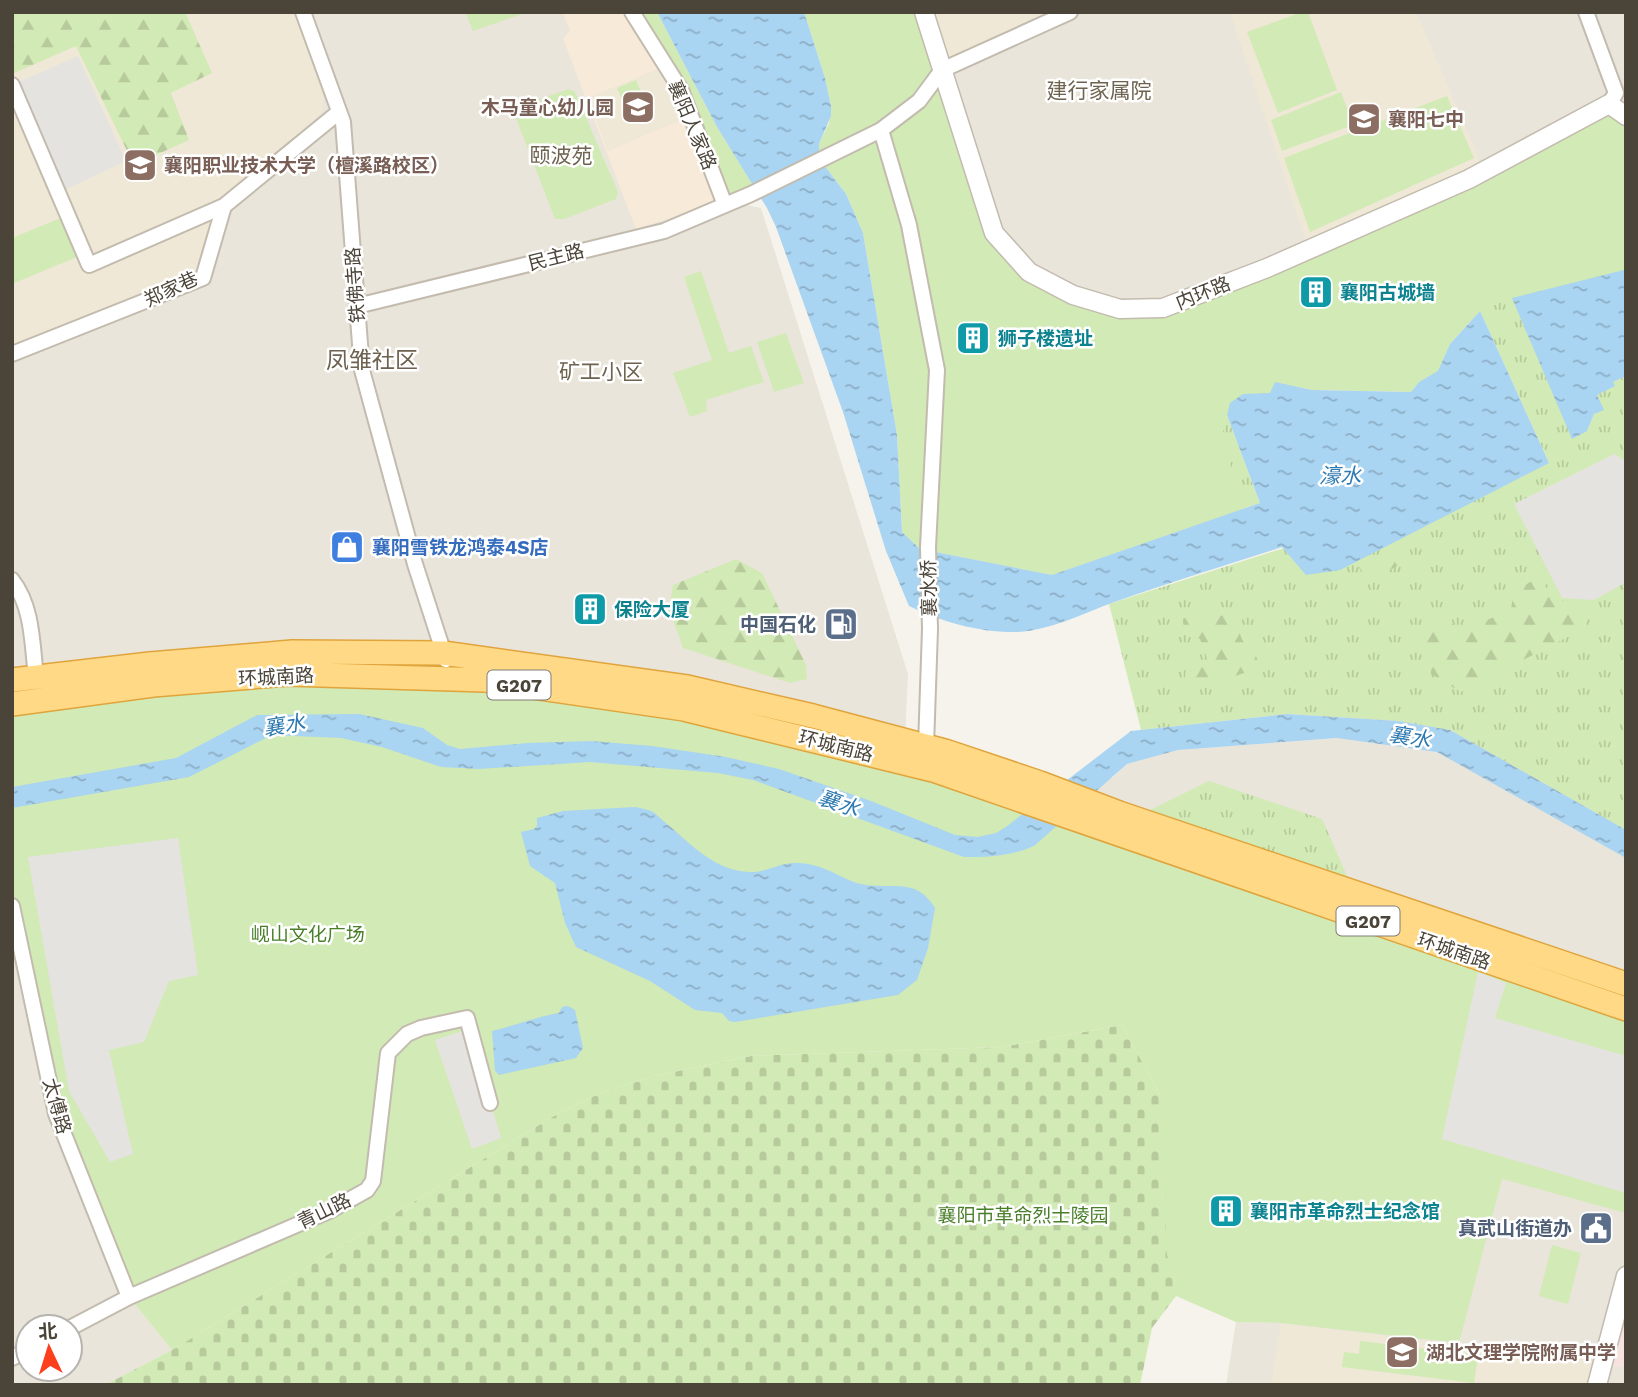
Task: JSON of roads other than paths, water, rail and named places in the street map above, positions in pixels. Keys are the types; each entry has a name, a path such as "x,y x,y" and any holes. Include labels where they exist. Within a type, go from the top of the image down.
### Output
{"highway":[{"name":"环城南路","path":"12,680 292,652 443,653 687,687 926,746 1040,783 1115,822 1626,1009"},
{"name":"环城南路","path":"12,704 153,685 288,674 485,680 684,709 933,770 1014,797 1115,822 1626,984"}],"street":[{"name":"铁佛寺路","path":"303,12 343,122 362,370 415,564 453,678"},
{"name":"襄阳人家路","path":"632,12 681,90 725,205"},
{"name":"内环路","path":"924,12 994,233 1029,272 1073,295 1120,309 1163,308 1268,268 1469,178 1609,104"},
{"path":"1037,27 1040,12"},
{"path":"881,130 919,101 942,70 1070,12"},
{"path":"1586,12 1616,93 1609,104 1626,116"},
{"path":"12,85 89,265 224,206 339,112"},
{"name":"民主路","path":"357,306 664,231 751,194 881,130"},
{"name":"襄水桥","path":"881,130 909,225 936,370 928,547 930,629 926,746"},
{"name":"郑家巷","path":"12,354 203,278 224,206"},
{"path":"12,580 29,614 36,677"},
{"name":"太傅路","path":"12,906 56,1114 130,1297"},
{"name":"青山路","path":"84,1321 130,1297 329,1211 368,1189 373,1181 388,1053 407,1034 421,1028 467,1018 491,1103"},
{"path":"1597,1385 1626,1276"}],"water":[{"name":"濠水","path":"657,12 804,12 831,106 831,116 819,144 819,154 846,194 863,233 897,435 902,532 920,549 1052,575 1260,503 1227,415 1230,403 1243,394 1270,393 1275,382 1312,390 1411,392 1419,382 1438,371 1450,344 1480,311 1549,463 1340,570 1306,575 1282,547 1030,631 990,631 935,617 909,606 886,551 843,412 776,227 717,127"},
{"path":"1626,263 1626,376 1613,382 1615,386 1597,395 1604,410 1594,414 1587,431 1572,439 1512,298 1624,270"},
{"name":"襄水","path":"359,714 423,728 447,745 460,749 591,741 652,746 726,757 779,769 871,801 955,835 978,837 996,833 1006,827 1131,731 1287,714 1398,721 1450,730 1626,830 1626,858 1437,752 1337,738 1178,750 1127,764 1034,846 1008,854 982,857 964,857 753,780 718,773 590,762 478,769 441,767 382,747 341,738 272,735 189,777 12,808 12,787 176,758 257,715"},
{"path":"635,807 653,812 705,856 737,871 756,872 791,863 806,864 857,883 899,886 918,891 935,908 928,948 917,980 898,995 735,1022 729,1021 722,1013 695,1010 650,981 576,947 565,923 555,883 530,866 521,832 534,829 537,826 537,818 563,811"},
{"path":"568,1006 575,1010 583,1048 576,1058 499,1075 495,1071 492,1031 559,1013 562,1007"}],"place":[{"name":"木马童心幼儿园","path":"638,107"},
{"name":"襄阳七中","path":"1364,119"},
{"name":"襄阳职业技术大学（檀溪路校区）","path":"140,165"},
{"name":"襄阳古城墙","path":"1316,292"},
{"name":"狮子楼遗址","path":"973,338"},
{"name":"襄阳雪铁龙鸿泰4S店","path":"347,547"},
{"name":"保险大厦","path":"590,609"},
{"name":"中国石化","path":"841,624"},
{"name":"襄阳市革命烈士纪念馆","path":"1226,1211"},
{"name":"真武山街道办","path":"1596,1228"},
{"name":"湖北文理学院附属中学","path":"1402,1352"}],"district":[{"name":"建行家属院","path":"1099,90"},
{"name":"颐波苑","path":"561,155"},
{"name":"凤雏社区","path":"372,360"},
{"name":"矿工小区","path":"601,371"}],"park label":[{"name":"岘山文化广场","path":"308,934"},
{"name":"襄阳市革命烈士陵园","path":"1023,1215"}]}
